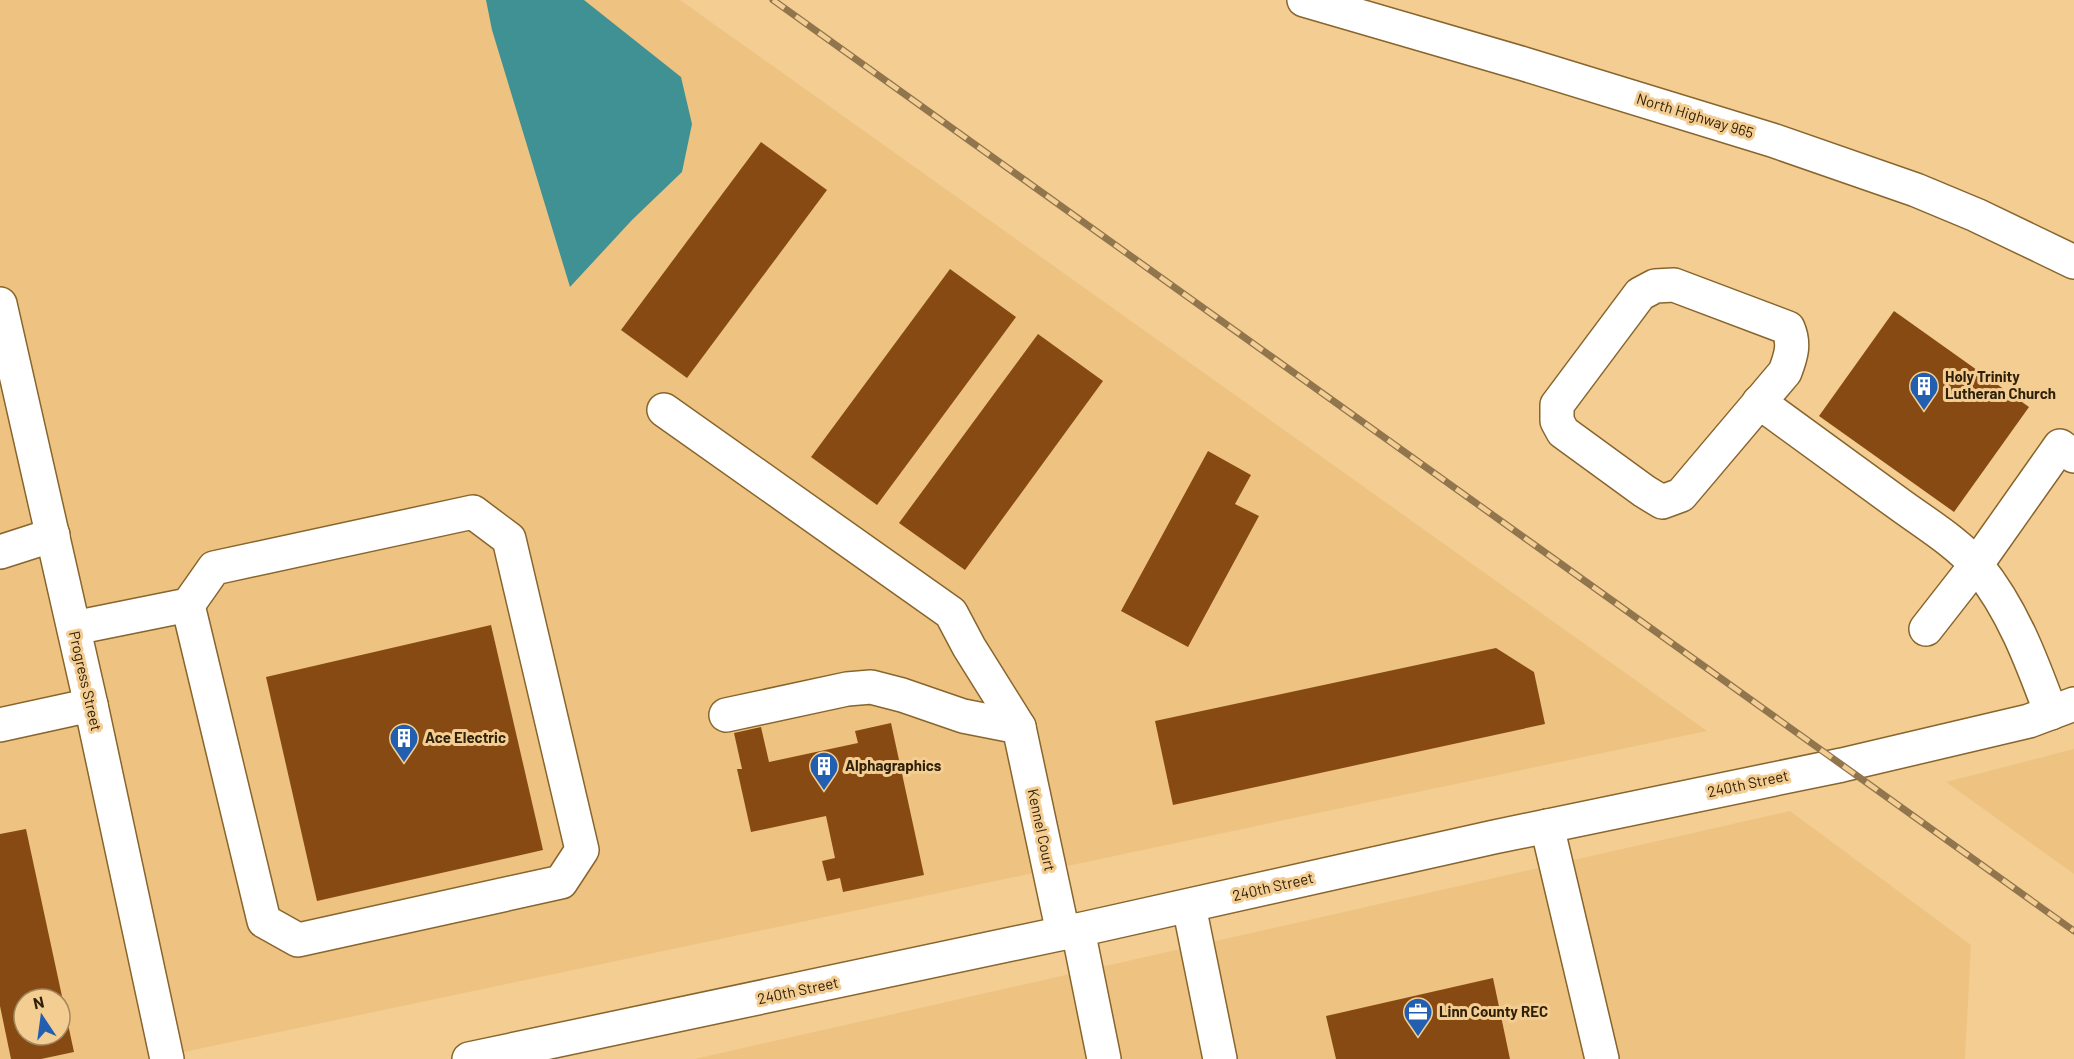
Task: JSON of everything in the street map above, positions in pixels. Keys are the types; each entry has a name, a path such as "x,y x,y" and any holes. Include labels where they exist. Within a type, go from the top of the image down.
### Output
{"street":[{"name":"North Highway 965","path":"1304,0 1772,140 1916,190 1976,215 2074,262"},
{"path":"1674,285 1788,328 1793,339 1792,352 1785,372 1760,402 1681,495 1662,502 1563,432 1557,421 1557,405 1640,294 1655,286 1674,285"},
{"name":"Progress Street","path":"0,304 74,628 167,1059"},
{"path":"1760,402 1941,535 1976,565 1997,594 2031,660 2062,709"},
{"name":"Kennel Court","path":"664,410 951,613 969,647 1019,728 1104,1059"},
{"path":"1926,629 1976,565 2060,446 2074,456"},
{"path":"74,628 188,605 214,568 473,512 509,539 582,850 561,882 298,940 264,921 188,605"},
{"path":"0,552 53,536"},
{"path":"726,715 847,689 871,687 963,716 1019,728"},
{"path":"0,725 91,705"},
{"name":"240th Street","path":"469,1059 1070,932 1546,826 1842,765 2029,721 2062,709"},
{"path":"1546,826 1602,1059"},
{"path":"1189,906 1220,1059"}],"shaded area":[{"path":"0,0 680,0 1707,731 151,1059 0,1059"},
{"path":"2074,749 2074,874 1946,782"},
{"path":"1790,811 1971,945 1965,1059 695,1059"}],"water":[{"path":"486,0 584,0 681,77 692,124 682,172 632,220 570,287 492,30"}],"building":[{"path":"761,142 827,190 687,378 621,330"},
{"path":"950,269 1016,317 877,505 811,457"},
{"name":"Holy Trinity Lutheran Church","path":"1894,311 2029,407 1954,512 1819,416"},
{"path":"1038,334 1103,381 965,570 899,523"},
{"path":"1208,451 1251,475 1235,504 1259,516 1188,647 1121,611"},
{"name":"Ace Electric","path":"491,625 543,850 317,901 266,677"},
{"path":"1496,648 1534,672 1545,724 1173,805 1155,721"},
{"name":"Alphagraphics","path":"891,723 924,875 843,892 840,878 827,881 822,861 835,858 826,816 751,832 737,769 742,769 734,733 761,727 769,762 858,743 855,731"},
{"path":"26,829 60,987 12,987 12,1047 72,1047 72,1043 74,1052 41,1059 11,1059 0,1006 0,834"},
{"name":"Linn County REC","path":"1493,978 1510,1059 1336,1059 1326,1016"}],"railway":[{"path":"773,0 2074,931"}],"place":[{"name":"Holy Trinity Lutheran Church","path":"1924,412"},
{"name":"Ace Electric","path":"404,764"},
{"name":"Alphagraphics","path":"824,792"},
{"name":"Linn County REC","path":"1418,1038"}]}
